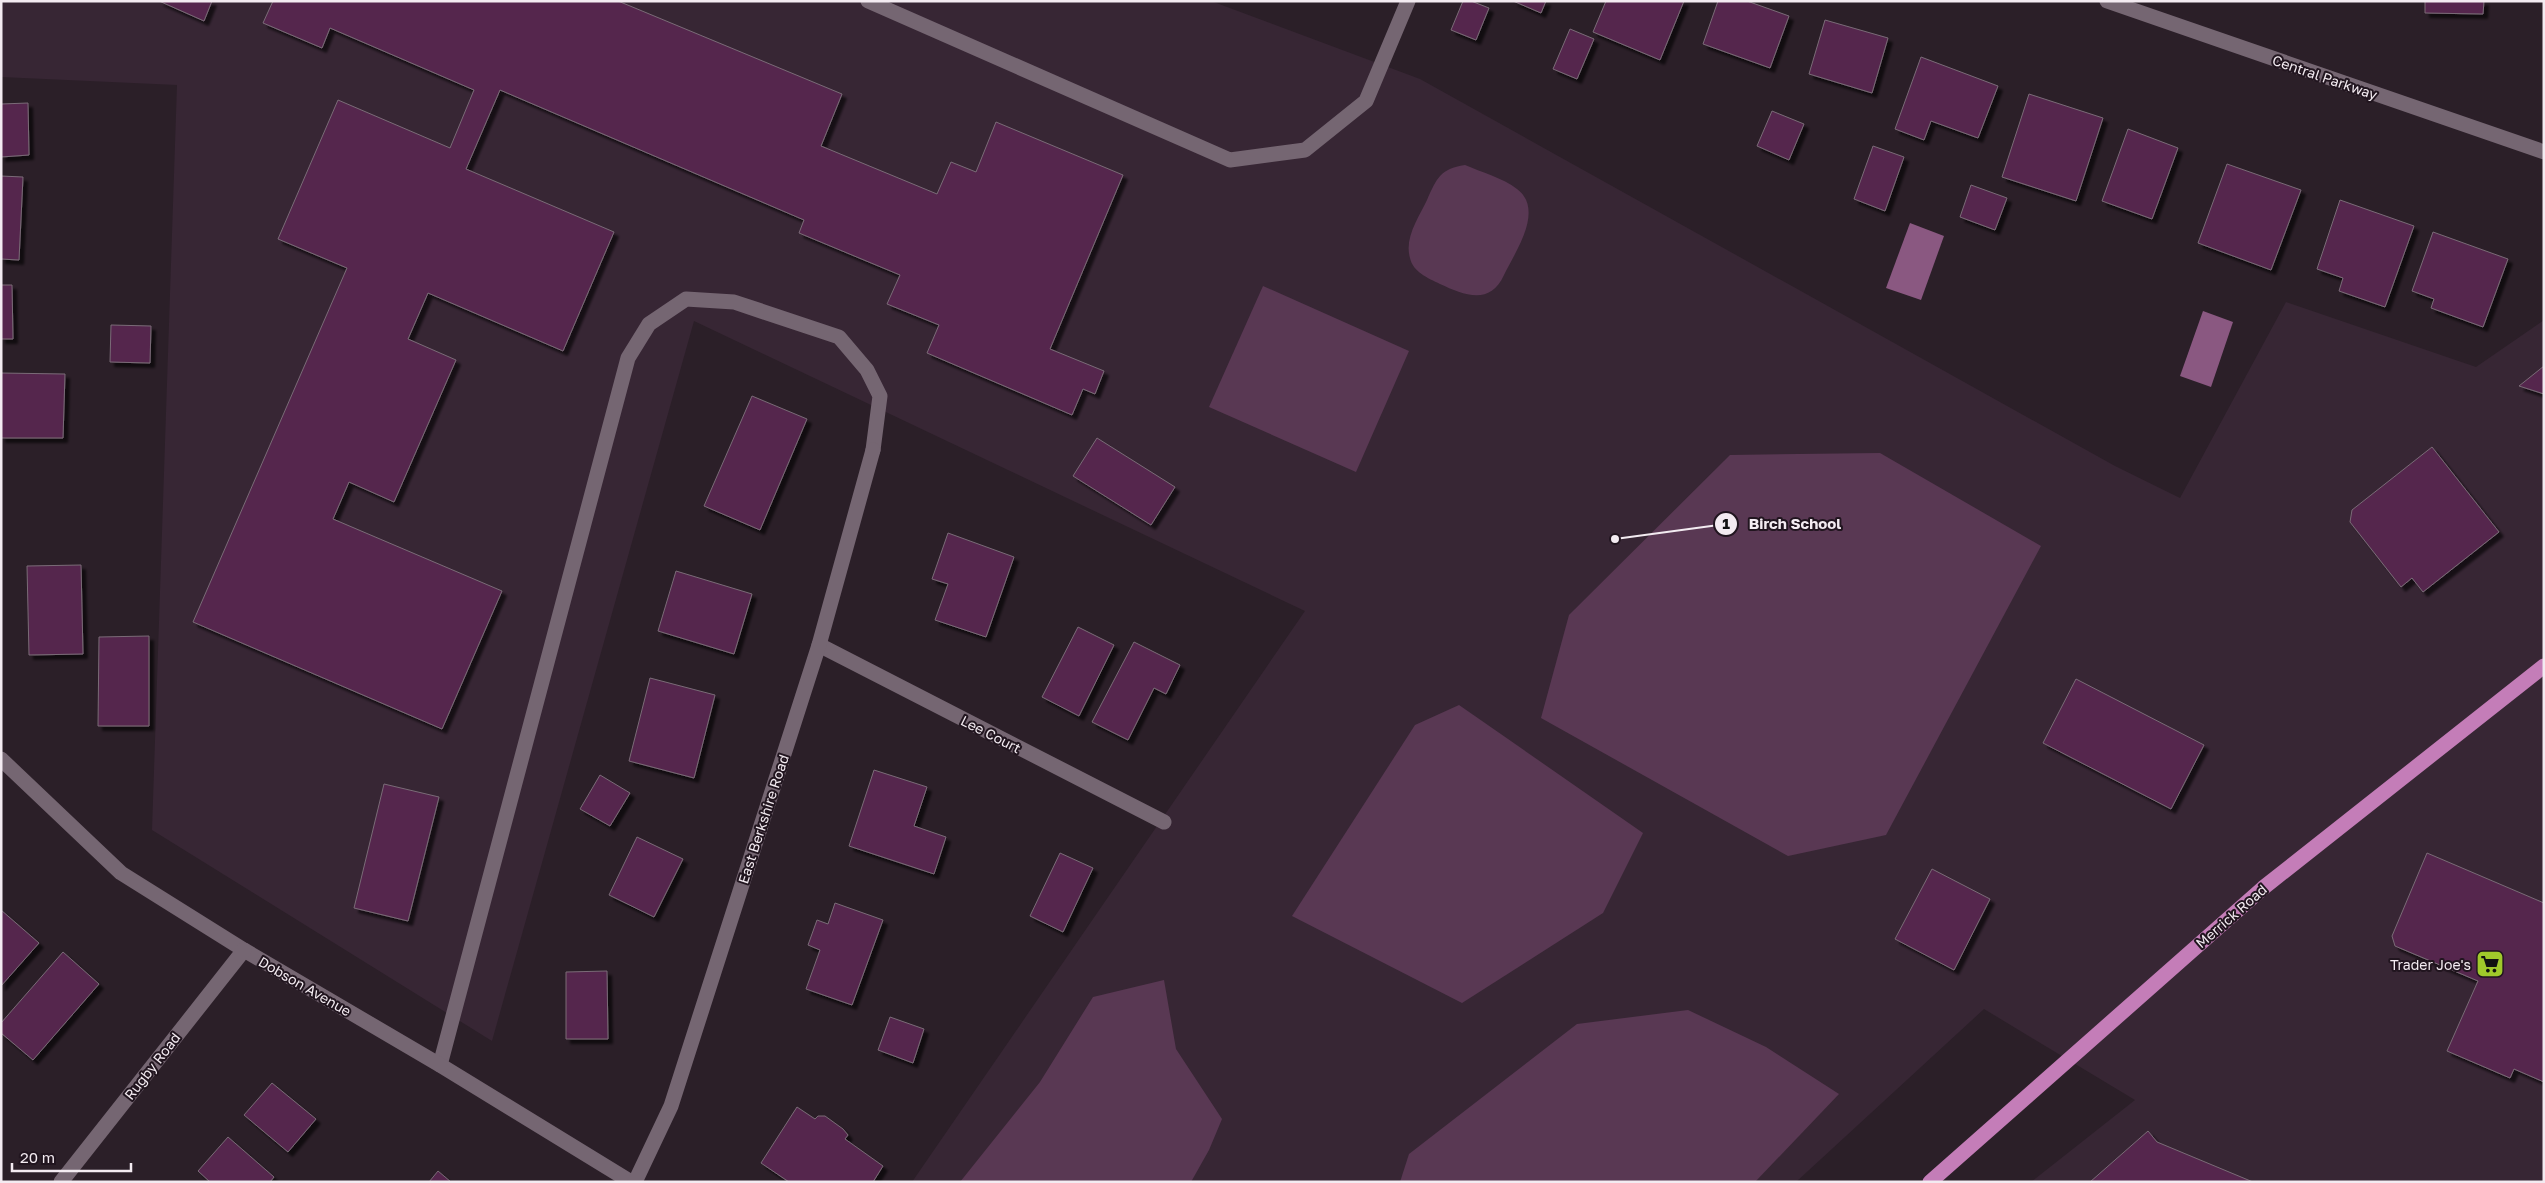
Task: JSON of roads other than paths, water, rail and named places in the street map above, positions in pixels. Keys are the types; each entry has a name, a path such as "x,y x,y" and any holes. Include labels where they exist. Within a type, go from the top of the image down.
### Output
{"main road":[{"name":"Merrick Road","path":"1930,1182 2269,882 2544,666"}],"street":[{"path":"868,1 1230,160 1305,150 1366,101 1408,1"},
{"name":"Central Parkway","path":"2107,1 2123,4 2544,152"},
{"name":"East Berkshire Road","path":"440,1065 628,358 649,324 686,299 734,302 840,337 867,370 880,396 873,450 819,645 671,1106 635,1182"},
{"name":"Lee Court","path":"819,645 1164,822"},
{"name":"Dobson Avenue","path":"1,759 121,873 244,950 440,1065 631,1182"},
{"name":"Rugby Road","path":"60,1182 244,950"}],"place":[{"name":"Birch School","path":"1615,539"},
{"name":"Trader Joe's","path":"2490,964"}]}
